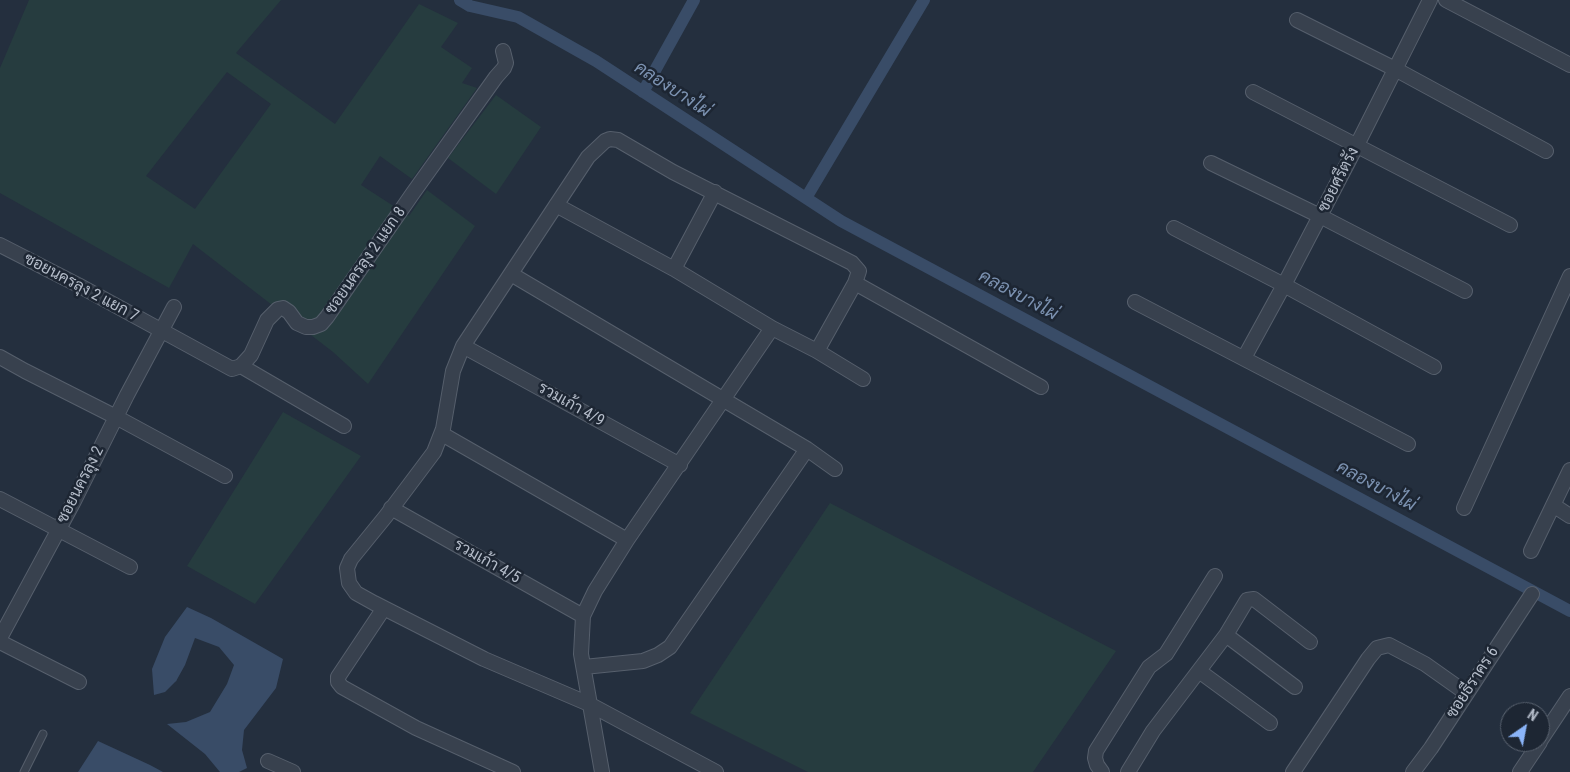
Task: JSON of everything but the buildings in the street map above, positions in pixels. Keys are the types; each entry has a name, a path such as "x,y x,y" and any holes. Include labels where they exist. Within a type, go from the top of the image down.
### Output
{"street":[{"name":"ซอยศรีตรัง","path":"1244,358 1357,145 1430,0"},
{"path":"1446,0 1570,65"},
{"path":"1297,20 1395,69 1546,151"},
{"name":"ซอยนครลุง 2 แยก 8","path":"241,366 251,355 267,320 278,309 283,308 297,323 306,327 321,324 328,317 419,185 504,68 506,63 503,51"},
{"path":"1253,92 1510,225"},
{"path":"716,772 589,704 484,659 356,593 349,583 347,568 351,559 434,452 442,434 454,371 463,346 588,158 610,138 618,140 673,172 852,262 859,270 855,283 817,351"},
{"path":"1211,164 1320,216 1464,291"},
{"path":"674,269 715,192"},
{"path":"556,205 674,269 772,328 817,351 863,379"},
{"path":"1174,228 1284,285 1434,367"},
{"name":"ซอยนครลุง 2 แยก 7","path":"0,245 78,285 162,332"},
{"path":"511,274 807,449 835,469"},
{"path":"1464,508 1570,276"},
{"path":"855,283 1041,387"},
{"path":"1135,302 1408,444"},
{"name":"ซอยนครลุง 2","path":"0,638 174,307"},
{"path":"602,772 581,654 582,616 595,590 627,540 772,328"},
{"path":"162,332 232,370 241,366 344,426"},
{"name":"รวมเก้า 4/9","path":"463,346 680,465"},
{"path":"0,357 225,476"},
{"path":"442,434 627,540"},
{"path":"584,667 643,661 670,648 807,449"},
{"path":"1531,552 1570,470"},
{"path":"0,499 130,567"},
{"path":"1553,505 1570,516"},
{"name":"รวมเก้า 4/5","path":"391,508 582,616"},
{"path":"1102,772 1095,758 1096,751 1148,667 1166,654 1215,576"},
{"name":"ซอยธีราคร 6","path":"1413,772 1532,594"},
{"path":"1128,772 1153,731 1226,636 1245,603 1252,598 1310,642"},
{"path":"384,608 338,677 338,682 342,687 416,728 513,772"},
{"path":"1226,636 1295,686"},
{"path":"0,642 79,682"},
{"path":"1293,772 1368,659 1378,648 1388,645 1425,664 1466,693"},
{"path":"1199,671 1270,724"},
{"path":"1550,731 1566,713 1570,696"},
{"path":"1520,772 1533,752"},
{"path":"268,760 293,772"}],"lane":[{"path":"24,772 43,734"}],"green space":[{"path":"29,0 281,0 236,53 335,124 419,4 458,23 441,47 472,68 462,83 477,88 412,179 380,156 361,185 409,216 427,190 475,226 368,384 333,352 193,244 169,288 0,193 0,68","holes":["227,72 271,104 195,209 146,176"]},
{"path":"496,95 541,127 496,194 448,158"},
{"path":"283,412 361,456 255,604 187,566"},
{"path":"830,503 1116,651 1033,772 808,772 690,713"}],"water":[{"path":"187,607 211,618 283,659 276,688 244,730 242,750 247,768 239,772 220,772 205,754 167,724 186,722 210,712 227,684 234,665 219,647 195,638 185,665 176,681 165,692 154,695 152,669 165,637"},
{"path":"98,741 150,765 163,772 78,772"}],"waterway":[{"name":"คลองบางไผ่","path":"460,0 470,6 518,17 596,61 841,221 1570,611"},
{"path":"643,92 694,0"},
{"path":"806,198 924,0"}]}
